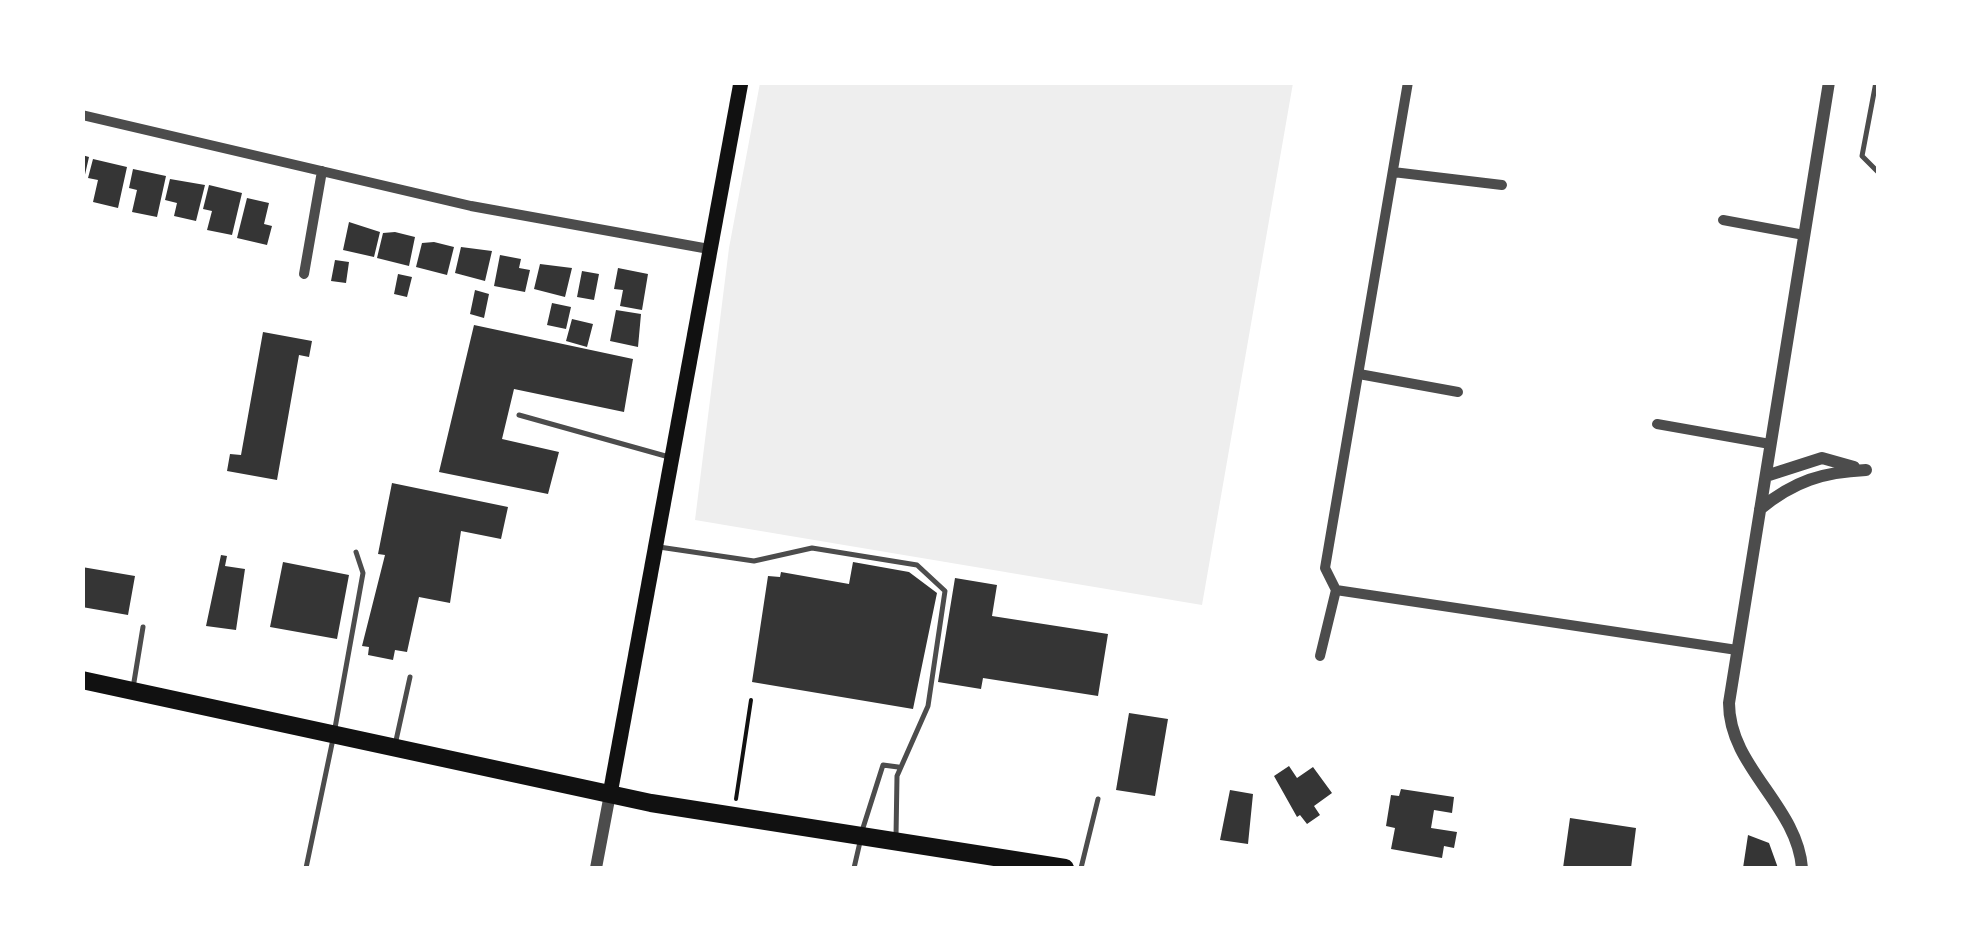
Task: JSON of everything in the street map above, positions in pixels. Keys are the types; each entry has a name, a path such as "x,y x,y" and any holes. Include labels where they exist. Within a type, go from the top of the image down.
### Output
{"main road":[{"path":"610,794 740,82"},
{"path":"82,680 610,794 1065,868"}],"street":[{"path":"1320,656 1336,590 1325,568 1408,82"},
{"path":"1802,868 1792,832 1735,740 1729,703 1829,82"},
{"path":"82,114 471,206 709,249"},
{"path":"304,274 322,172"},
{"path":"1393,172 1502,185"},
{"path":"1723,220 1804,235"},
{"path":"1358,374 1458,392"},
{"path":"1658,424 1770,444"},
{"path":"1766,476 1822,458 1872,472"},
{"path":"1760,509 1788,486 1816,476 1872,472"},
{"path":"1336,590 1737,650"},
{"path":"596,868 610,794"}],"lane":[{"path":"1876,82 1862,156 1878,172"},
{"path":"519,415 672,458"},
{"path":"656,546 754,561 812,548 917,565 945,591 928,706 898,767 896,841"},
{"path":"306,868 363,572 356,552"},
{"path":"133,691 143,628"},
{"path":"395,748 410,677"},
{"path":"854,868 884,765 898,767"},
{"path":"1080,868 1098,799"}],"path":[{"path":"734,816 751,700"}],"shaded area":[{"path":"760,83 1293,83 1202,605 695,520 729,248"}],"building":[{"path":"82,155 89,157 84,179 82,179"},
{"path":"93,159 127,167 118,208 93,202 98,180 88,178"},
{"path":"133,169 166,176 157,217 132,212 137,190 129,188"},
{"path":"170,179 205,185 196,221 174,216 177,203 165,200"},
{"path":"209,185 242,193 232,235 207,230 212,211 203,209"},
{"path":"247,198 269,203 264,224 272,226 267,245 237,238"},
{"path":"349,222 380,232 374,257 343,250"},
{"path":"383,233 415,237 409,266 377,258"},
{"path":"422,243 454,247 447,275 416,267"},
{"path":"461,247 492,251 485,281 455,273"},
{"path":"500,255 521,259 519,268 530,270 525,292 494,286"},
{"path":"335,260 349,262 346,283 331,281"},
{"path":"540,264 572,268 565,297 534,289"},
{"path":"618,268 648,274 642,310 620,306 623,290 614,289"},
{"path":"582,271 599,274 594,300 577,297"},
{"path":"398,274 412,277 407,297 394,294"},
{"path":"475,290 489,294 484,318 470,314"},
{"path":"552,303 571,307 566,329 547,325"},
{"path":"616,310 641,314 638,347 610,341"},
{"path":"572,319 593,324 587,347 566,341"},
{"path":"474,325 633,359 624,412 514,389 502,439 559,452 548,494 439,472"},
{"path":"263,332 312,341 309,357 299,355 277,480 227,471 230,454 241,455"},
{"path":"392,483 508,507 501,539 461,531 450,603 419,597 407,652 395,650 393,660 368,655 369,647 362,646 385,555 378,554"},
{"path":"221,555 227,556 225,566 245,569 236,630 206,626"},
{"path":"283,562 349,575 337,639 270,627"},
{"path":"853,562 909,572 937,593 913,709 752,682 768,576 780,577 781,572 849,584"},
{"path":"82,567 135,576 128,615 82,607"},
{"path":"955,578 997,585 992,616 1108,634 1098,696 983,678 981,689 938,682"},
{"path":"1129,713 1168,719 1155,796 1116,790"},
{"path":"1289,766 1297,778 1313,767 1332,793 1314,806 1320,815 1307,824 1300,815 1297,817 1274,776"},
{"path":"1401,789 1454,797 1452,813 1434,810 1431,828 1457,832 1454,848 1444,846 1442,858 1391,849 1395,828 1386,826 1391,795 1399,796"},
{"path":"1230,790 1253,794 1248,844 1220,840"},
{"path":"1570,818 1636,828 1631,868 1563,868"},
{"path":"1748,835 1769,843 1778,868 1743,868"}]}
